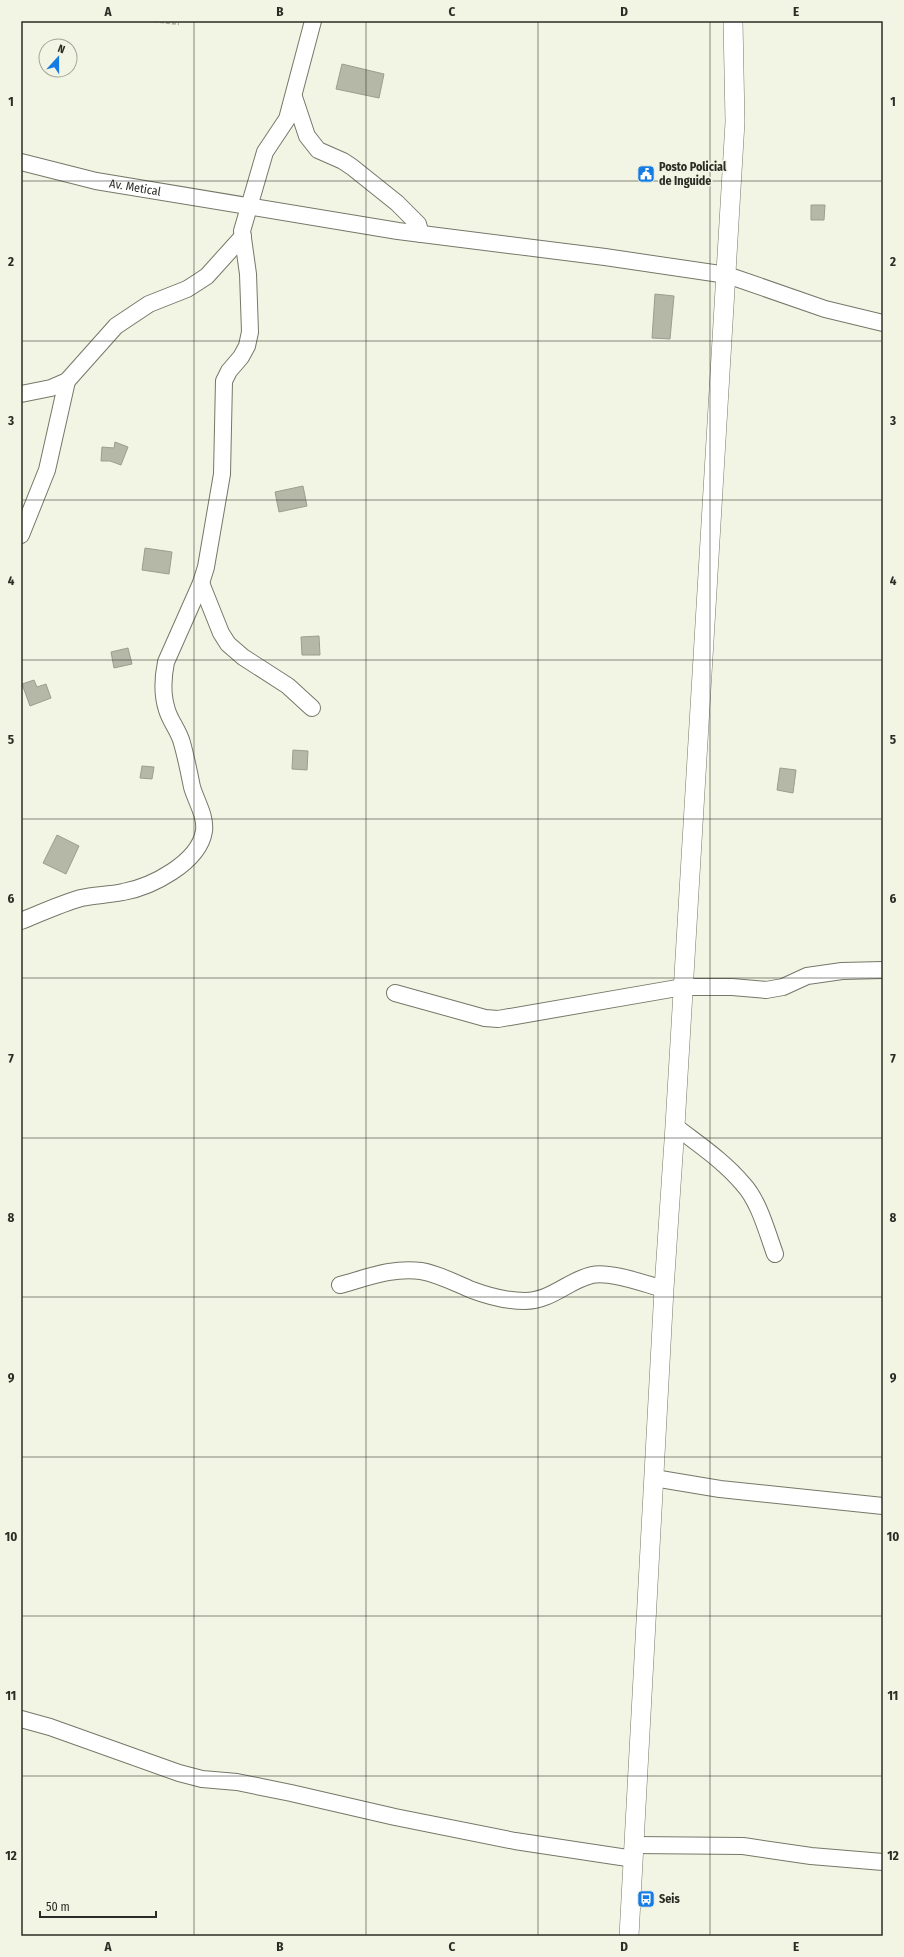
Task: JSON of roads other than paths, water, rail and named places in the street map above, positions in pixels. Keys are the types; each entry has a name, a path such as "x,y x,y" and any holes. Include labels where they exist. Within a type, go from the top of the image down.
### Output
{"street":[{"path":"21,920 83,898 123,892 144,886 172,872 197,847 204,831 203,819 192,788 180,737 167,710 164,698 164,673 166,662 201,583 222,474 224,381 229,371 241,357 250,332 248,274 242,231 265,152 287,119 313,21"},
{"path":"629,1936 664,1289 727,275 735,122 733,21"},
{"path":"294,97 307,136 318,150 342,160 397,203 418,224 421,234"},
{"name":"Av. Metical","path":"21,162 96,182 250,207 421,234 605,257 727,275 825,308 883,323"},
{"path":"21,394 51,388 67,380 116,326 149,304 187,289 207,276 243,236"},
{"path":"21,535 47,470 67,380"},
{"path":"201,583 221,633 228,644 243,657 288,686 312,708"},
{"path":"395,993 485,1018 498,1020 683,987 732,987 766,990 783,986 807,976 842,971 883,970"},
{"path":"675,1126 720,1161 744,1184 761,1215 775,1254"},
{"path":"340,1285 390,1272 405,1270 430,1273 450,1279 482,1293 523,1301 540,1299 592,1275 603,1274 664,1289"},
{"path":"654,1478 720,1489 883,1506"},
{"path":"21,1719 50,1727 179,1773 202,1779 237,1782 395,1817 515,1841 634,1852 743,1846 811,1856 883,1862"}],"place":[{"name":"Posto Policial de Inguide","path":"646,174"},
{"name":"Seis","path":"646,1899"}]}
